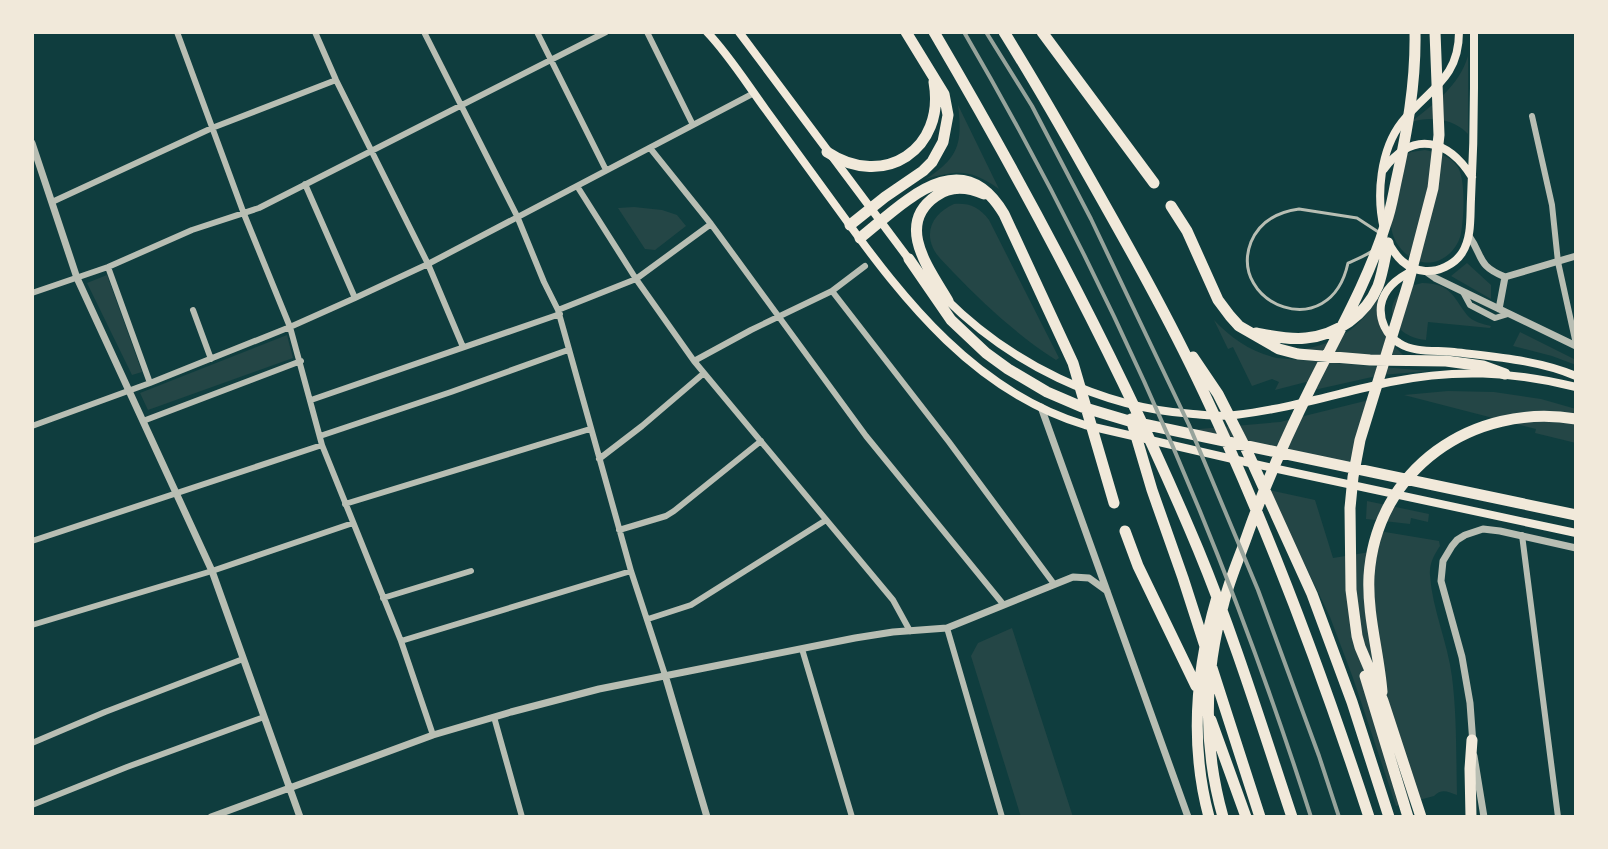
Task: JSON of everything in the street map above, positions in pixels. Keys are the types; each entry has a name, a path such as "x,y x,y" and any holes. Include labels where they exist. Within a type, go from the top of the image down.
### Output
{"highway":[{"path":"850,225 923,171 943,142 947,128 944,94 906,32"},
{"path":"934,32 1053,243 1162,466 1210,581 1292,817"},
{"path":"1004,32 1110,213 1170,324 1227,444 1293,602 1369,817"},
{"path":"1042,32 1154,183"},
{"path":"1209,817 1210,675 1224,599 1260,501 1362,284 1387,223 1408,129 1415,32"},
{"path":"1421,817 1383,701 1360,647 1354,621 1350,508 1360,440 1412,271 1433,188 1439,135 1435,32"},
{"path":"827,152 846,162 869,167 887,166 909,156 923,140 931,122 936,94 932,74"},
{"path":"860,238 927,188 947,180 975,183 995,200 1073,363 1114,503"},
{"path":"948,301 921,252 916,221 928,202 952,189 976,191 995,200"},
{"path":"1171,206 1187,231 1218,300 1239,326 1279,349 1298,354 1370,360 1446,361 1483,366 1505,374"},
{"path":"1248,332 1303,339 1317,337 1358,316 1372,298 1381,277 1387,240"},
{"path":"909,259 939,305 964,333 997,361 1047,392 1082,407 1129,421 1576,515"},
{"path":"1170,324 1218,394 1312,594 1352,702 1389,817"},
{"path":"1114,365 1260,817"},
{"path":"1408,817 1373,677 1370,564 1386,508 1411,472 1451,442 1490,424 1527,416 1576,419"},
{"path":"1125,531 1138,566 1217,734 1246,817"},
{"path":"1471,817 1472,740"},
{"path":"1210,793 1223,817"}],"main road":[{"path":"707,32 909,302 938,333 984,372 1041,407 1066,419 1259,465 1576,533"},
{"path":"739,32 880,222 948,301 1003,346 1043,370 1084,389 1133,405 1183,414 1232,416 1295,405 1391,382 1442,375 1505,374 1576,387"},
{"path":"1421,270 1399,259 1387,240 1382,222 1381,174 1388,147 1403,121 1451,69 1457,57 1459,32"},
{"path":"1474,32 1469,236 1462,252 1451,264 1406,274 1391,285 1381,305 1382,320 1399,343 1414,349 1519,360 1576,376"},
{"path":"1381,174 1397,154 1419,144 1432,145 1454,154 1472,178"}],"street":[{"path":"177,32 244,214 290,327 322,445 401,641 433,735"},
{"path":"315,32 428,264 463,347"},
{"path":"424,32 517,216 559,312 631,571 707,817"},
{"path":"537,32 606,170"},
{"path":"32,293 108,267 192,230 244,214 606,32"},
{"path":"647,32 693,125"},
{"path":"52,202 212,128 336,80"},
{"path":"32,426 211,359 355,298 428,264 754,93"},
{"path":"1532,116 1552,205 1558,262 1576,345"},
{"path":"32,143 77,278 212,571 300,817"},
{"path":"650,148 711,224 888,464 1003,604"},
{"path":"305,184 355,298"},
{"path":"577,186 636,279 694,361 893,600 910,631"},
{"path":"311,400 559,312 636,279 711,224"},
{"path":"1469,236 1482,261 1505,277 1576,256"},
{"path":"694,361 832,291 865,266"},
{"path":"108,267 150,383"},
{"path":"1421,270 1576,345"},
{"path":"1499,309 1505,277"},
{"path":"832,291 1054,584"},
{"path":"1463,292 1470,305 1495,318 1508,314"},
{"path":"193,310 211,359"},
{"path":"320,436 568,350"},
{"path":"143,421 301,361"},
{"path":"599,459 704,373"},
{"path":"1041,407 1188,817"},
{"path":"345,504 590,429"},
{"path":"619,530 674,511 761,441"},
{"path":"32,541 322,445"},
{"path":"648,619 691,605 826,520"},
{"path":"32,625 212,571 353,523"},
{"path":"1484,817 1462,657 1441,581 1443,561 1452,546 1465,535 1491,529 1576,548"},
{"path":"1522,535 1558,817"},
{"path":"383,598 471,571"},
{"path":"401,641 631,571"},
{"path":"211,817 433,735 599,689 873,635 947,628 1078,576 1093,580 1107,591"},
{"path":"947,628 1002,817"},
{"path":"802,649 852,817"},
{"path":"32,743 243,659"},
{"path":"32,805 264,717"},
{"path":"494,717 522,817"}],"lane":[{"path":"1299,209 1357,218 1387,240 1371,254 1348,263 1345,278 1337,292 1324,303 1309,309 1293,310 1277,305 1252,282 1247,262 1255,233 1266,220 1282,212 1299,209"}],"shaded area":[{"path":"1468,56 1468,134 1442,120 1411,122 1452,85"},
{"path":"958,105 999,189 964,173 926,179 952,157 956,149 960,130"},
{"path":"1425,150 1454,162 1460,171 1463,188 1463,218 1458,241 1449,254 1431,262 1421,262 1405,253 1393,236 1391,226 1400,158"},
{"path":"954,204 974,207 989,220 1059,358 1056,360 1015,330 937,254 931,241 931,227 942,211"},
{"path":"634,207 677,215 686,226 655,250 645,249 618,208"},
{"path":"1467,263 1491,285 1491,299 1451,276"},
{"path":"107,275 142,372 132,375 87,283"},
{"path":"1422,283 1445,288 1469,317 1490,328 1428,322 1426,340 1402,331 1395,323 1393,304 1398,295"},
{"path":"1380,296 1390,342 1406,358 1300,350 1337,339 1346,333 1364,317"},
{"path":"1214,320 1242,344 1277,358 1429,371 1381,375 1305,392 1308,388 1306,382 1275,390 1279,382 1272,379 1252,386 1233,347 1228,349"},
{"path":"1520,332 1576,360 1576,365 1513,346"},
{"path":"287,335 293,358 148,410 140,393"},
{"path":"1448,391 1494,392 1541,399 1576,409 1576,443 1535,433 1536,429 1404,395"},
{"path":"1369,400 1349,463 1188,430 1280,422"},
{"path":"1269,490 1315,500 1333,558 1370,552 1373,530 1439,541 1430,575 1452,677 1457,795 1442,791 1396,806 1330,617"},
{"path":"1367,501 1429,514 1428,522 1411,518 1410,524 1366,519"},
{"path":"1012,628 1073,817 1021,817 971,656 978,643"}],"railway":[{"path":"964,32 1067,220 1159,415 1240,614 1311,817"},
{"path":"986,32 1032,106 1091,219 1189,425 1258,590 1339,817"}]}
